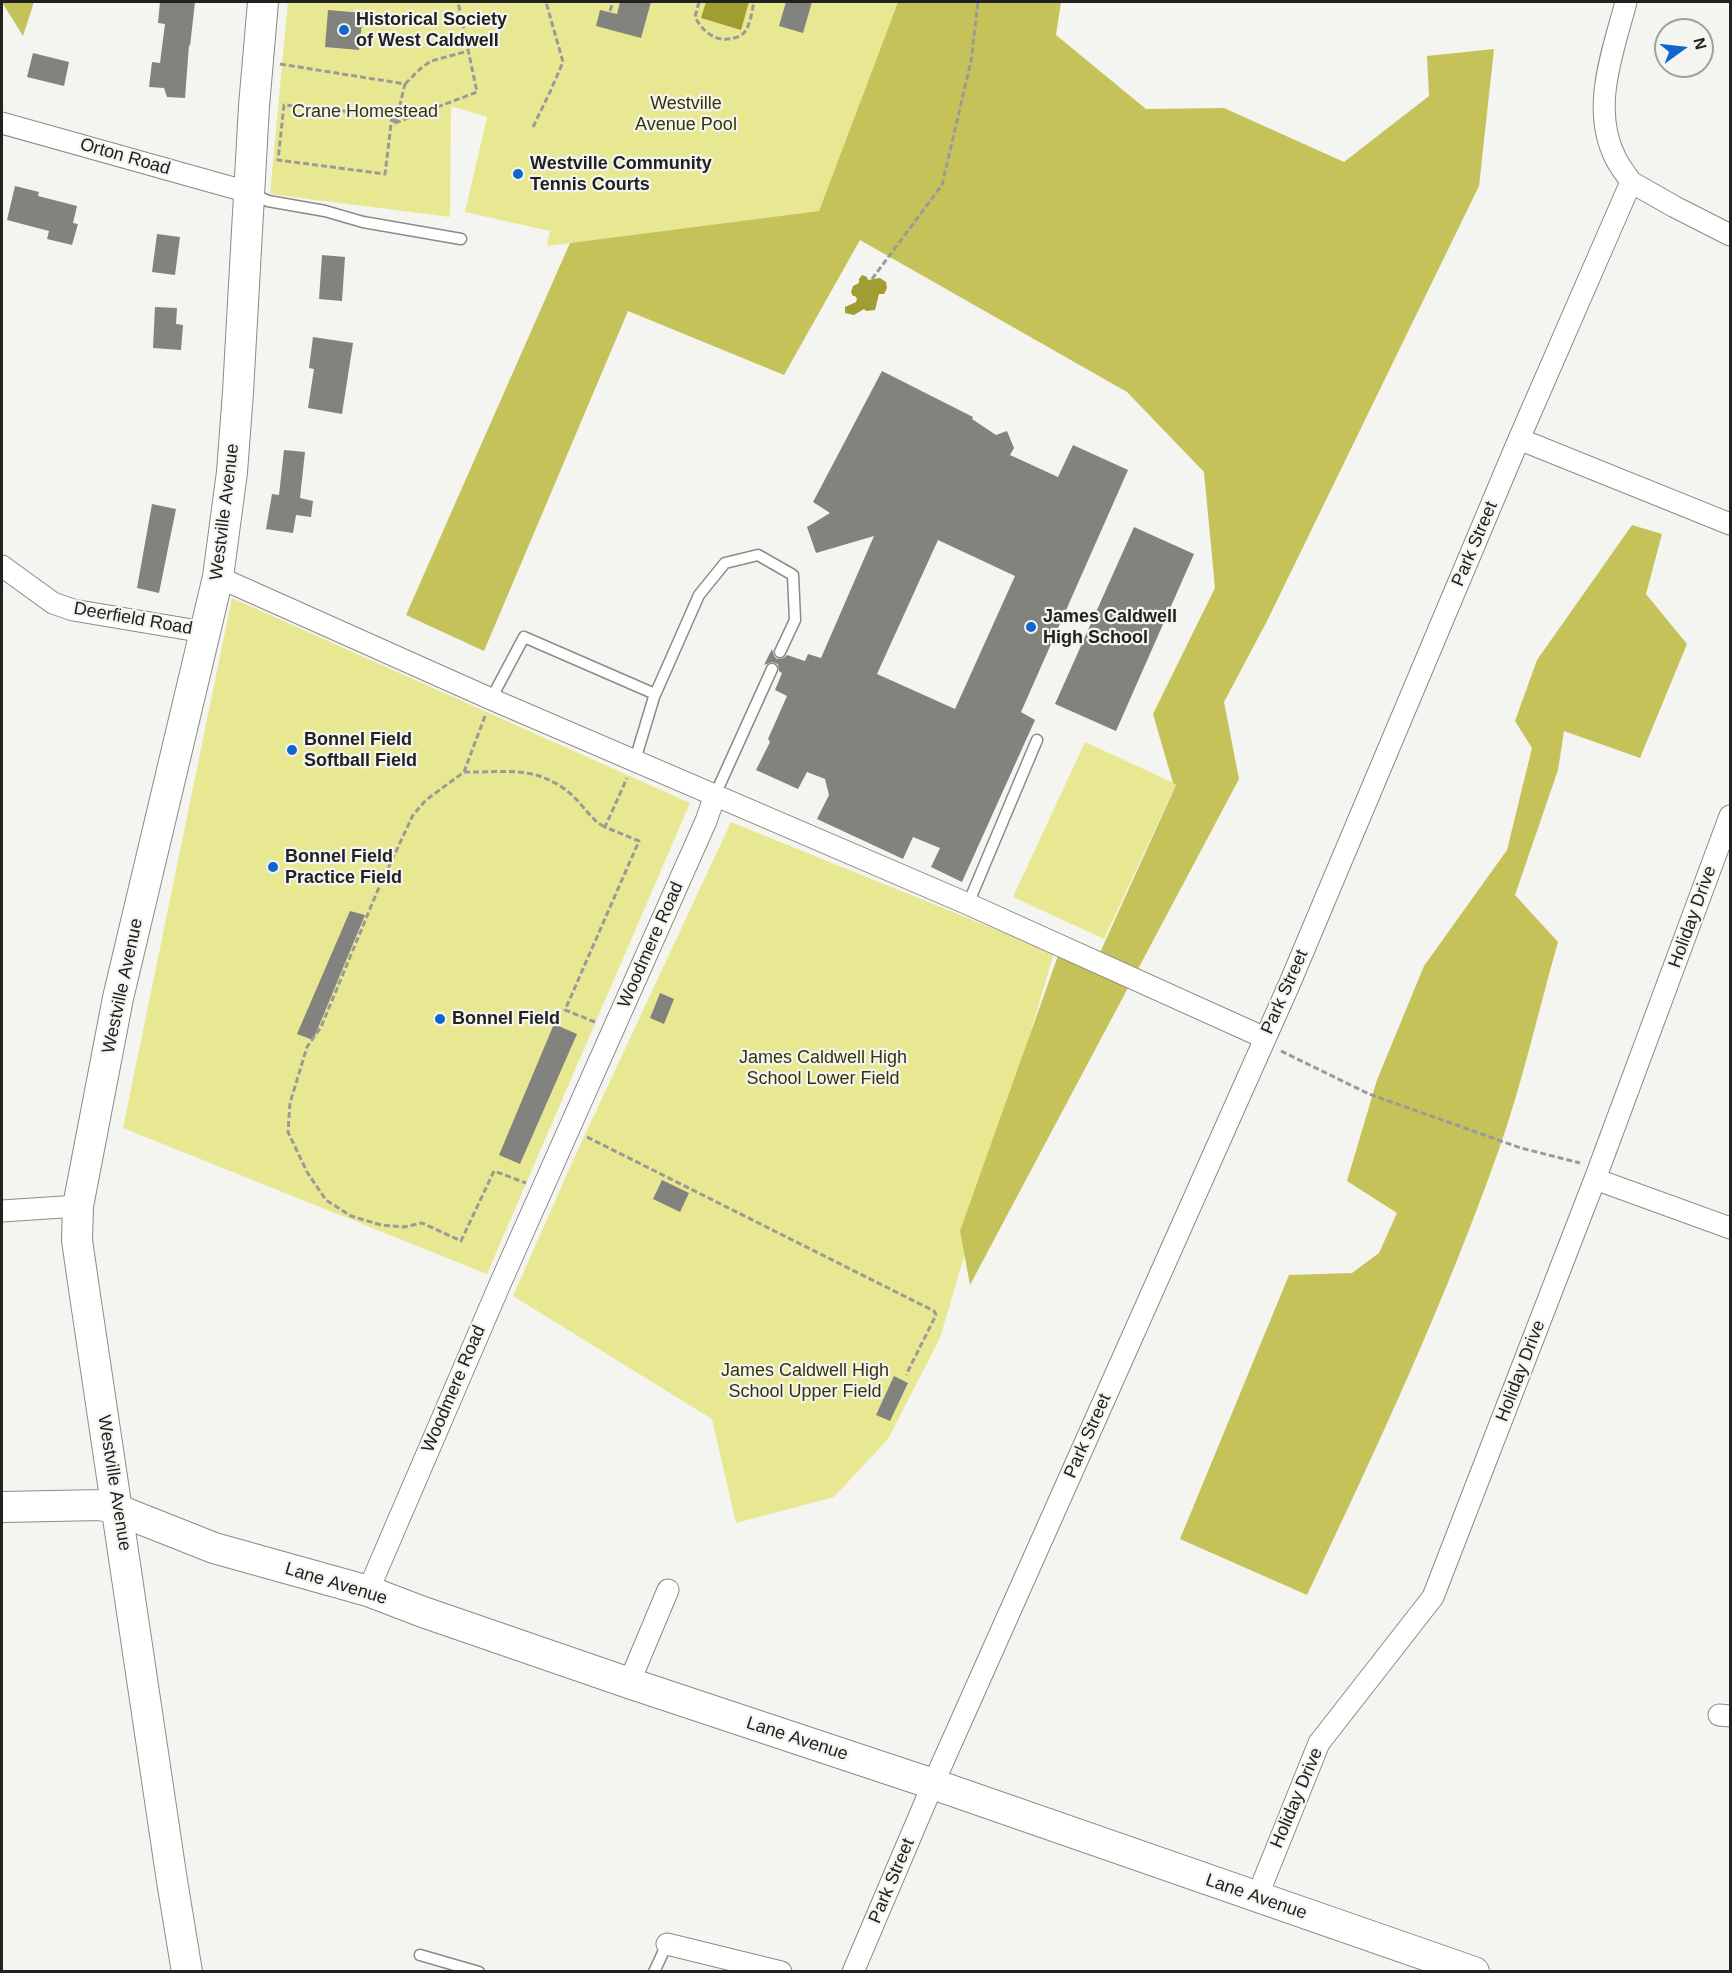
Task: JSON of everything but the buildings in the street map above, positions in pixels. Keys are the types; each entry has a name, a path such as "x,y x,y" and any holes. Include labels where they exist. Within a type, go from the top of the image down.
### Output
{"street":[{"name":"Westville Avenue","path":"187,1971 77,1240 78,1206 118,998 218,576 228,505 237,404 248,192 263,2"},
{"path":"1626,2 1605,85 1603,107 1605,130 1612,151 1631,182 1731,235"},
{"name":"Orton Road","path":"2,123 248,192"},
{"name":"Park Street","path":"853,1971 933,1784 1266,1038 1631,182"},
{"path":"1520,439 1731,524"},
{"name":"Deerfield Road","path":"2,566 53,603 73,610 204,632"},
{"path":"218,576 491,699 968,904 1266,1038"},
{"name":"Woodmere Road","path":"368,1591 715,795"},
{"name":"Holiday Drive","path":"1257,1897 1319,1743 1432,1597 1595,1179 1731,816"},
{"path":"1595,1179 1731,1228"},
{"path":"2,1211 78,1206"},
{"name":"Lane Avenue","path":"2,1507 101,1505 118,1509 214,1548 368,1591 629,1683 933,1784 1474,1971"},
{"path":"629,1683 668,1590"},
{"path":"667,1944 781,1971"}],"lane":[{"path":"248,192 268,201 325,211 363,222 461,239"},
{"path":"635,760 655,694 699,595 725,563 758,555 793,575 795,620 780,652"},
{"path":"491,699 524,637 655,694"},
{"path":"715,795 772,669"},
{"path":"968,904 1037,740"},
{"path":"654,1971 667,1944"},
{"path":"420,1955 479,1971"}],"path":[{"path":"395,123 477,92 458,2"},
{"path":"533,127 563,62 546,2"},
{"path":"610,10 613,2"},
{"path":"699,2 695,17 699,26 715,38 723,39 738,37 746,32 754,2"},
{"path":"872,279 942,185 970,61 978,2"},
{"path":"395,123 405,84 420,69 431,61 468,51"},
{"path":"258,61 405,84"},
{"path":"284,105 392,116 385,174 278,160 284,105"},
{"path":"392,116 395,123"},
{"path":"491,699 464,772 426,801 413,816 404,834 377,892 321,1028 307,1047 290,1103 288,1132 307,1172 326,1200 351,1216 381,1225 404,1227 422,1223 461,1241 494,1171 542,1189"},
{"path":"605,827 635,760"},
{"path":"464,772 525,772 546,778 564,788 583,805 597,824 639,841 565,1010 614,1030"},
{"path":"1266,1038 1284,1055 1369,1094 1521,1148 1583,1164 1595,1179"},
{"path":"570,1128 934,1311 936,1315 906,1375"}],"green space":[{"name":"Westville Avenue Pool","path":"288,2 898,2 819,211 547,246 550,231 465,212 487,117 451,106 450,217 270,194"},
{"name":"Bonnel Field","path":"232,598 690,803 487,1274 123,1128"},
{"path":"1085,742 1176,784 1104,939 1013,897"},
{"name":"James Caldwell High School Lower Field","path":"731,822 1054,953 940,1338 888,1439 834,1497 736,1523 712,1419 513,1296 575,1156"}],"shaded area":[{"path":"2,2 34,2 23,36"},
{"path":"706,2 749,2 741,30 701,18"},
{"path":"898,2 1061,2 1056,35 1146,109 1224,108 1344,162 1429,96 1427,56 1494,49 1479,186 1267,621 1224,702 1239,779 970,1285 960,1231 1059,953 1093,968 1176,785 1173,783 1153,714 1215,588 1204,472 1127,392 860,240 784,375 628,311 484,651 406,615 570,243 819,211"},
{"path":"862,275 868,280 880,278 886,282 887,288 884,294 879,294 875,310 866,311 864,309 854,315 845,313 845,307 856,302 857,299 851,292 853,286 859,283"},
{"path":"1632,525 1662,534 1646,594 1687,644 1640,758 1564,731 1558,770 1515,895 1558,942 1515,1101 1477,1209 1432,1321 1384,1431 1307,1595 1180,1539 1289,1275 1352,1273 1379,1253 1397,1213 1347,1181 1377,1080 1424,966 1507,850 1532,748 1515,721 1537,660"}],"place":[{"name":"Historical Society of West Caldwell","path":"344,30"},
{"name":"Westville Community Tennis Courts","path":"518,174"},
{"name":"James Caldwell High School","path":"1031,627"},
{"name":"Bonnel Field Softball Field","path":"292,750"},
{"name":"Bonnel Field Practice Field","path":"273,867"},
{"name":"Bonnel Field","path":"440,1019"}],"park label":[{"name":"Crane Homestead","path":"365,112"},
{"name":"James Caldwell High School Upper Field","path":"805,1381"}]}
